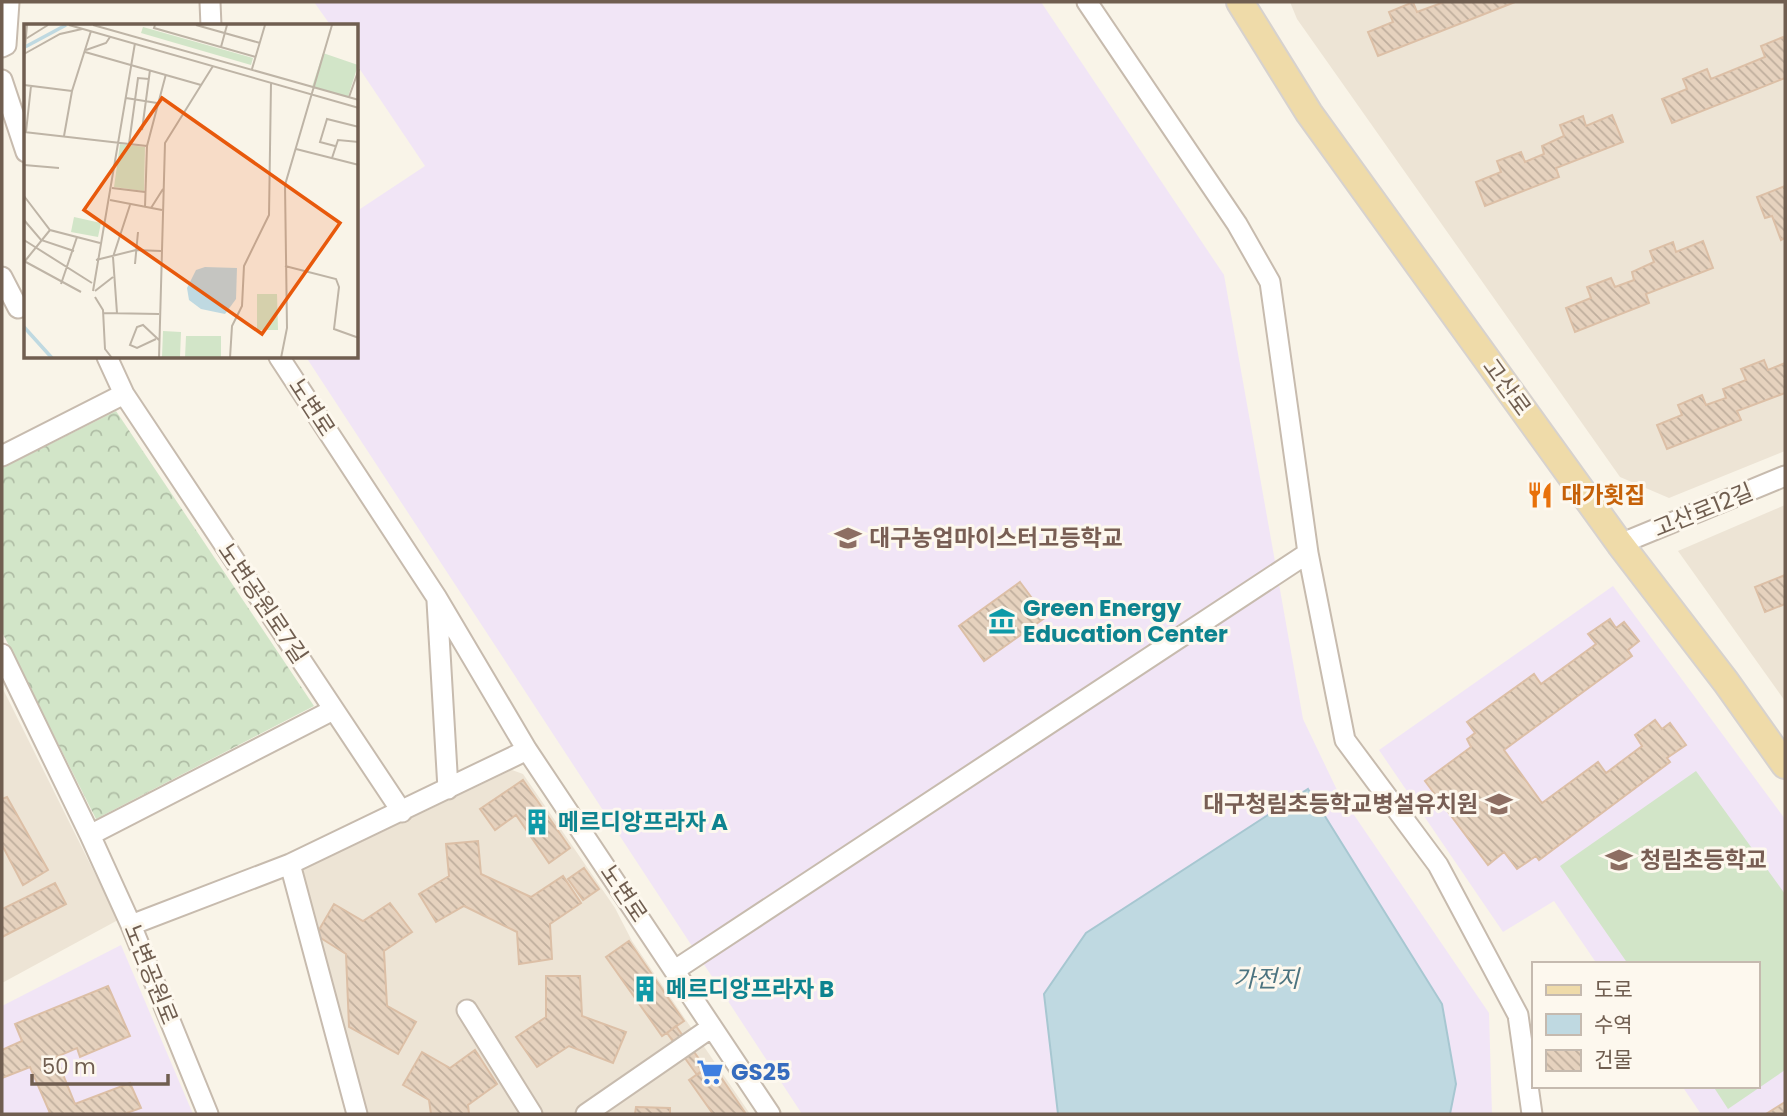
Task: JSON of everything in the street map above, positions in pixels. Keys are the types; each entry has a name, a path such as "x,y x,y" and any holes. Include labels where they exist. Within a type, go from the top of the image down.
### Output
{"main road":[{"name":"고산로","path":"1240,2 1309,113 1620,544 1726,682 1785,765"}],"street":[{"path":"2,47 6,45 9,2"},
{"path":"210,2 211,24"},
{"path":"1087,2 1237,224 1270,282 1308,553 1345,740 1437,865 1518,1015 1532,1114"},
{"path":"2,80 24,146"},
{"path":"2,278 15,310"},
{"name":"노변공원로7길","path":"108,359 124,394 402,812"},
{"name":"노변로","path":"280,359 437,598 527,750 770,1114"},
{"path":"2,456 124,394"},
{"name":"고산로12길","path":"1620,544 1785,477"},
{"path":"675,971 1308,553"},
{"name":"노변로","path":"437,598 448,789"},
{"name":"노변공원로","path":"2,654 131,925 208,1114"},
{"path":"90,835 333,710"},
{"path":"131,925 290,864 527,750"},
{"path":"290,864 357,1114"},
{"path":"467,1010 532,1114"},
{"path":"586,1114 712,1027"}],"shaded area":[{"name":"대구농업마이스터고등학교","path":"314,2 1041,2 1224,275 1303,719 1337,790 1489,1013 1492,1114 802,1114 307,359 359,359 359,210 425,166 359,68 359,24 330,24"},
{"path":"1290,2 1785,2 1785,451 1669,498 1620,477 1297,19"},
{"path":"1785,505 1785,701 1678,551"},
{"name":"청림초등학교","path":"1613,586 1785,819 1785,1114 1701,1114 1683,1088 1759,1088 1759,962 1596,962 1554,901 1503,932 1379,750"},
{"path":"2,687 118,920 2,983"},
{"path":"512,770 523,774 615,908 632,941 750,1114 363,1114 298,872"},
{"path":"121,945 193,1114 2,1114 2,1006"}],"green space":[{"path":"116,411 314,706 96,819 2,632 2,468"},
{"path":"1696,771 1785,894 1785,1070 1759,1088 1759,962 1627,962 1560,866"},
{"path":"1714,1088 1759,1088 1728,1109"}],"water":[{"name":"가전지","path":"1308,789 1442,1004 1456,1084 1450,1114 1058,1114 1044,994 1086,933"}],"building":[{"path":"1413,2 1417,12 1444,2 1515,2 1378,56 1368,32 1393,22 1389,12"},
{"path":"1783,37 1785,78 1672,123 1662,99 1687,89 1683,79 1707,69 1711,79 1765,57 1761,46"},
{"path":"1612,115 1623,142 1556,168 1559,177 1485,206 1476,182 1501,172 1497,161 1521,152 1525,162 1544,154 1542,146 1564,136 1560,125 1583,116 1586,126"},
{"path":"1785,186 1785,238 1781,240 1772,216 1765,218 1757,197"},
{"path":"1703,241 1713,268 1646,294 1649,303 1575,332 1566,308 1591,298 1587,287 1611,278 1615,287 1634,280 1632,272 1654,262 1650,251 1673,242 1676,252"},
{"path":"1764,360 1768,370 1785,363 1785,393 1737,411 1741,420 1667,449 1657,425 1682,415 1678,405 1702,395 1706,405 1726,398 1723,389 1746,380 1741,369"},
{"path":"1785,575 1785,604 1765,612 1755,587"},
{"name":"Green Energy Education Center","path":"1020,582 1046,617 984,661 959,626"},
{"path":"1610,619 1616,628 1624,622 1639,641 1628,650 1632,656 1504,750 1542,803 1598,762 1606,773 1642,746 1635,735 1655,720 1662,729 1670,723 1686,745 1667,758 1670,762 1539,860 1536,856 1517,869 1504,852 1488,865 1425,781 1471,747 1467,739 1475,733 1467,722 1534,674 1541,684 1596,644 1588,634"},
{"name":"메르디앙프라자 A","path":"523,780 570,848 549,863 516,815 495,830 480,809"},
{"path":"7,797 48,870 23,885 2,845 2,799"},
{"path":"478,841 481,874 531,897 563,876 581,903 550,924 552,959 519,964 517,932 464,906 436,922 419,894 449,876 446,844"},
{"path":"584,868 599,889 583,900 568,879"},
{"path":"55,883 66,904 2,937 2,909"},
{"path":"390,903 412,932 384,951 387,1006 416,1022 398,1054 349,1027 346,954 316,935 334,904 363,921"},
{"name":"메르디앙프라자 B","path":"629,941 684,1021 662,1036 606,957"},
{"path":"546,976 580,976 582,1016 626,1032 613,1063 569,1046 537,1067 516,1037 546,1017"},
{"path":"108,986 130,1036 80,1057 77,1048 56,1057 75,1104 130,1083 141,1108 124,1114 47,1114 50,1113 30,1067 2,1078 2,1050 22,1041 15,1024"},
{"path":"676,1026 706,1069 697,1075 667,1033"},
{"path":"475,1050 497,1084 468,1105 469,1114 431,1114 429,1100 403,1085 422,1052 450,1068"},
{"path":"712,1064 746,1114 713,1114 689,1080"},
{"path":"1785,1102 1785,1114 1766,1114"},
{"path":"636,1107 670,1108 670,1114 635,1114"}],"place":[{"name":"대가횟집","path":"1540,495"},
{"name":"대구농업마이스터고등학교","path":"848,538"},
{"name":"Green Energy Education Center","path":"1002,621"},
{"name":"대구청림초등학교병설유치원","path":"1499,804"},
{"name":"메르디앙프라자 A","path":"537,822"},
{"name":"청림초등학교","path":"1619,860"},
{"name":"메르디앙프라자 B","path":"645,989"},
{"name":"GS25","path":"710,1072"}]}
